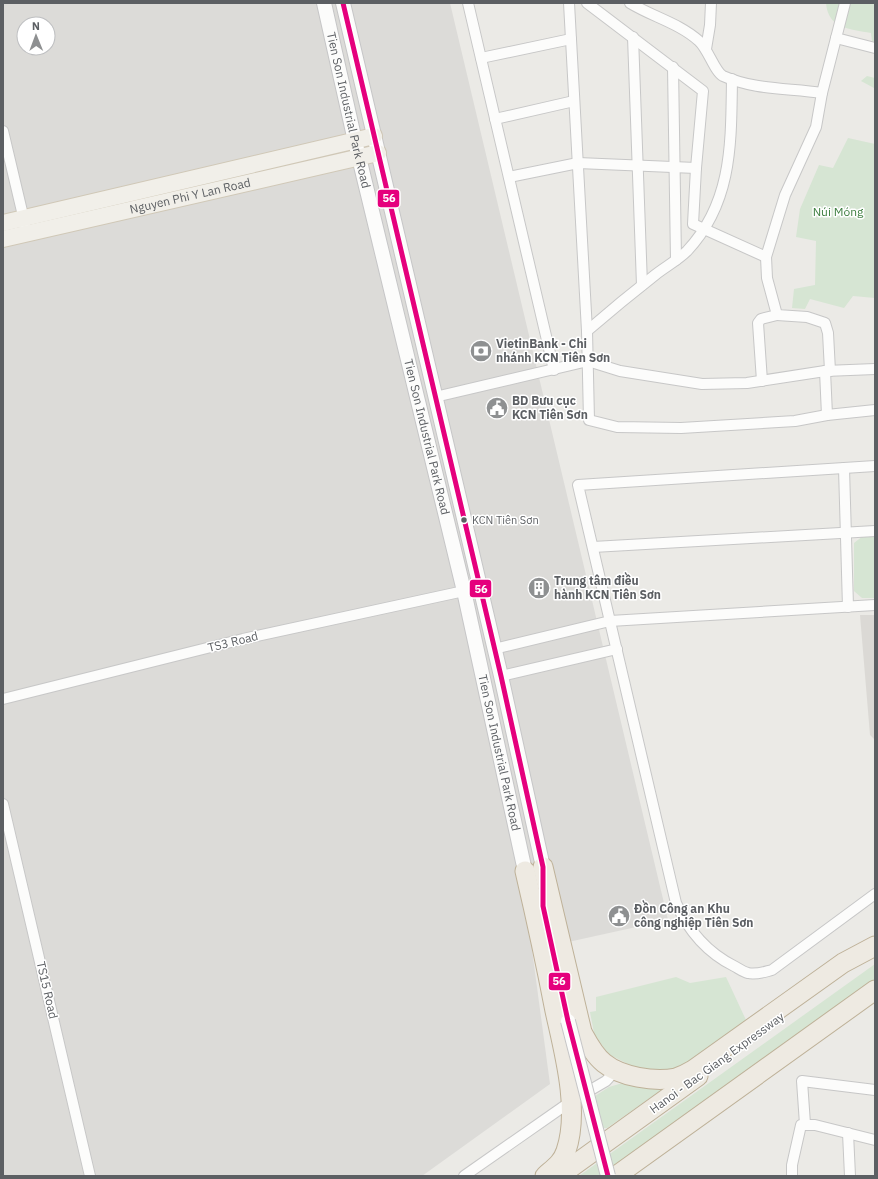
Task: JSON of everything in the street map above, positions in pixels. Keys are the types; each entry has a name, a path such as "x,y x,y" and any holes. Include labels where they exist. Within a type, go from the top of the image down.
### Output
{"highway":[{"path":"534,869 582,1032 590,1047 604,1063 629,1075 664,1079 677,1077 693,1070 843,963 875,946"},
{"path":"534,869 564,1055 570,1102 570,1134 566,1152 562,1162 545,1176"},
{"name":"Hanoi - Bac Giang Expressway","path":"559,1176 875,949"},
{"path":"622,1173 875,990"}],"main road":[{"name":"Tien Son Industrial Park Road","path":"324,3 355,141 464,591 534,869"},
{"name":"Tien Son Industrial Park Road","path":"343,3 501,676 534,869"},
{"name":"Nguyen Phi Y Lan Road","path":"3,223 374,136"},
{"name":"Nguyen Phi Y Lan Road","path":"3,240 378,153"},
{"path":"464,591 480,587"},
{"path":"534,869 568,1021 608,1176"}],"street":[{"path":"468,3 554,370"},
{"path":"569,3 587,331 588,420 617,427 681,428 795,421 827,415 875,410"},
{"path":"587,3 703,90 693,224 766,257"},
{"path":"630,3 641,10 672,23 690,34 706,49 718,72 732,79 773,89 822,93"},
{"path":"706,49 710,26 711,3"},
{"path":"777,315 767,278 766,257 785,195 816,127 822,93 845,3"},
{"path":"632,37 636,166 642,285"},
{"path":"836,38 875,48"},
{"path":"481,58 571,39"},
{"path":"673,67 676,260"},
{"path":"587,331 642,285 686,252 704,229 715,210 728,167 732,120 732,79"},
{"path":"495,119 574,101"},
{"path":"3,130 28,234"},
{"path":"509,177 578,163 696,168"},
{"path":"762,381 758,323 761,319 777,315 807,317 825,323 828,333 827,415"},
{"path":"435,397 588,361 620,371 702,384 762,381 827,371 875,369"},
{"path":"875,466 578,485 676,903 683,920 707,948 726,962 747,973 759,973 772,970 875,894"},
{"path":"844,468 848,607"},
{"path":"593,547 875,531"},
{"name":"TS3 Road","path":"3,699 243,639 464,591"},
{"path":"494,649 610,621 875,605"},
{"path":"501,676 617,649"},
{"name":"TS15 Road","path":"3,804 90,1176"},
{"path":"464,1176 570,1102 606,1081 616,1070"},
{"path":"805,1124 802,1081 875,1090"},
{"path":"792,1176 792,1165 801,1125 805,1124 875,1140"},
{"path":"848,1133 850,1176"}],"shaded area":[{"path":"3,3 450,3 668,920 532,950 550,1084 422,1176 3,1176"},
{"path":"860,615 875,615 875,740 870,735"}],"green space":[{"path":"826,3 875,3 875,42 872,41 871,33 848,29 836,23 828,12"},
{"path":"867,76 875,78 875,94 874,88 861,81"},
{"name":"Núi Móng","path":"848,138 875,144 875,298 853,296 844,308 810,299 805,309 792,308 794,289 815,285 816,241 796,237 800,209 819,165 833,168"},
{"path":"875,535 875,598 862,598 854,591 854,543 863,536"},
{"path":"875,964 875,980 603,1176 579,1176"},
{"path":"676,977 690,983 726,977 746,1020 699,1062 662,1072 632,1066 608,1054 594,1033 590,1012 596,1011 596,997"},
{"path":"626,1082 670,1084 607,1128 600,1128 592,1098 609,1087"}],"transit line":[{"name":"56","path":"343,3 501,676 543,867 543,906 568,1021 608,1176"}],"place":[{"name":"VietinBank - Chi nhánh KCN Tiên Sơn","path":"481,351"},
{"name":"BD Bưu cục KCN Tiên Sơn","path":"497,408"},
{"name":"KCN Tiên Sơn","path":"464,520"},
{"name":"Trung tâm điều hành KCN Tiên Sơn","path":"539,588"},
{"name":"Đồn Công an Khu công nghiệp Tiên Sơn","path":"619,916"}]}
